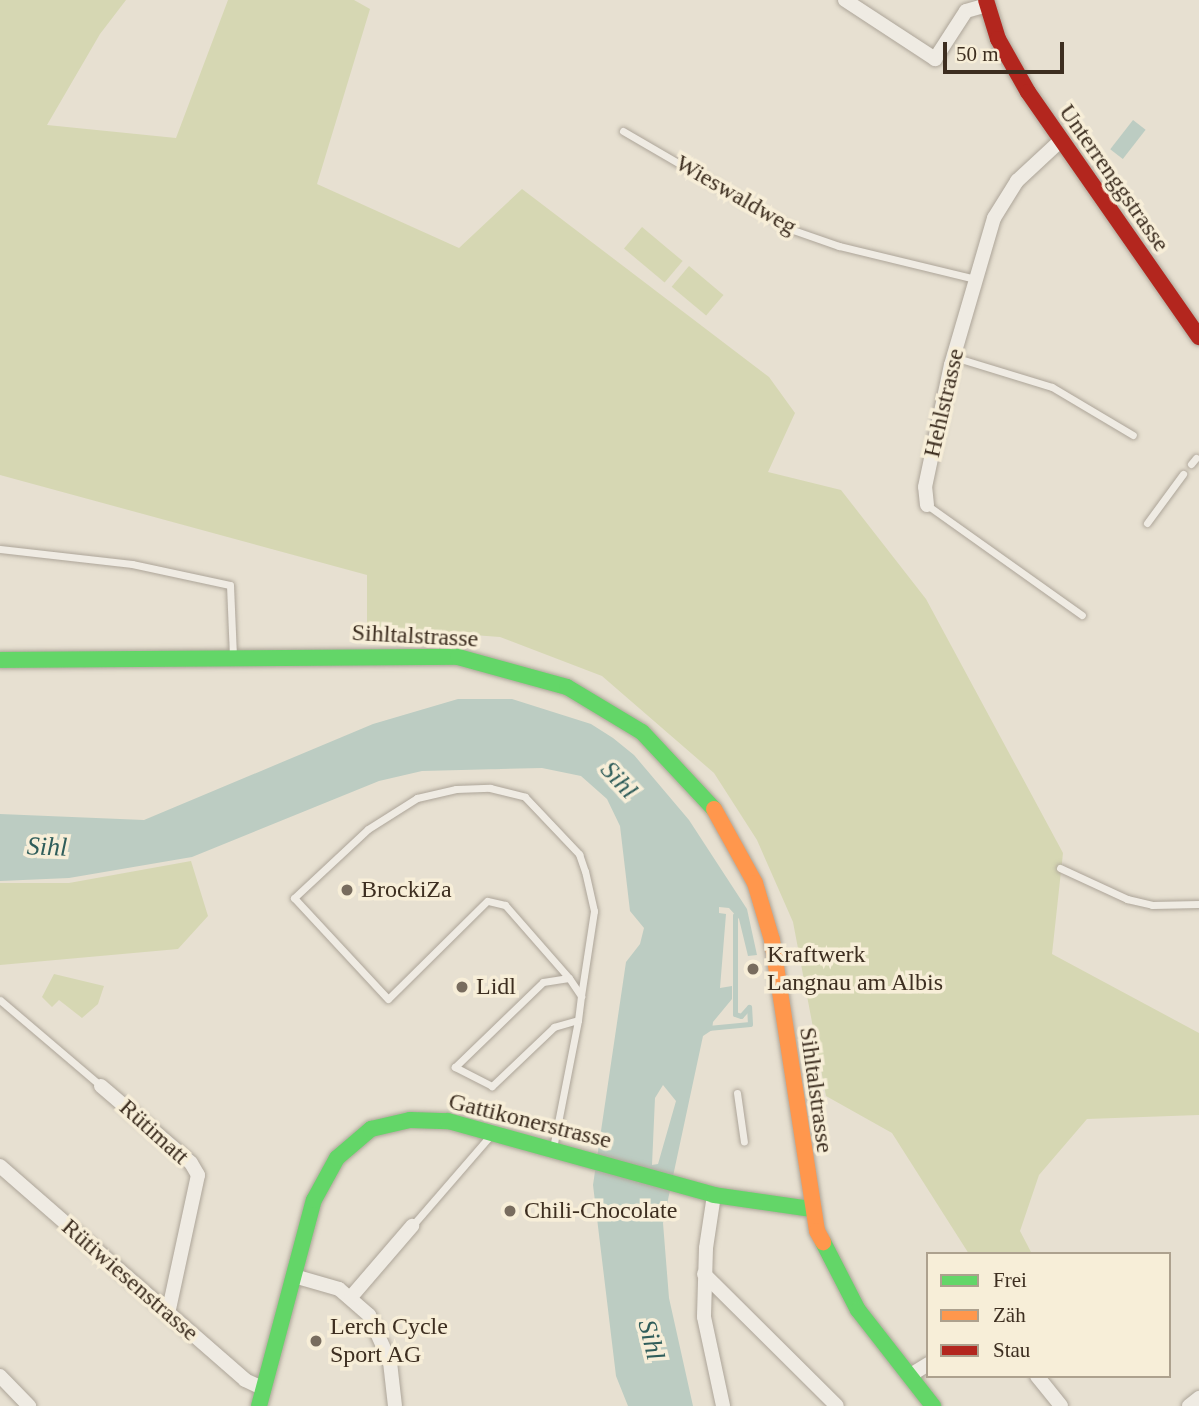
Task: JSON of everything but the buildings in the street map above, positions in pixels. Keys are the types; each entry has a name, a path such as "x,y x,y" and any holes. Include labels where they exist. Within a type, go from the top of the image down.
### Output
{"main road":[{"name":"Unterrenggstrasse","path":"986,2 1012,66 1060,141 1199,337"},
{"name":"Sihltalstrasse","path":"0,660 430,656 503,666 586,696 625,719 674,760 729,830 765,909 811,1209 819,1238 846,1291 933,1406"},
{"name":"Gattikonerstrasse","path":"260,1406 324,1178 337,1158 371,1129 431,1120 493,1131 714,1195 811,1209"}],"street":[{"path":"845,0 935,59 966,11 986,2"},
{"name":"Hehlstrasse","path":"927,505 925,487 954,357 975,279 1004,198 1034,162 1060,141"},
{"name":"Rütimatt","path":"101,1086 191,1163 198,1175 168,1314"},
{"name":"Rütiwiesenstrasse","path":"0,1166 245,1380 264,1389"},
{"path":"714,1195 704,1273 704,1317 723,1406"},
{"path":"351,1297 412,1226"},
{"path":"704,1273 837,1406"},
{"path":"295,1276 351,1297 379,1329 390,1362 396,1406"},
{"path":"909,1376 926,1365"},
{"path":"0,1376 29,1406"},
{"path":"1039,1378 1061,1406"},
{"path":"1189,1406 1199,1398"}],"lane":[{"name":"Wieswaldweg","path":"624,131 793,230 839,246 975,279"},
{"path":"954,357 1052,387 1133,435"},
{"path":"1147,523 1183,474"},
{"name":"Hehlstrasse","path":"927,505 1082,615"},
{"path":"0,549 132,564 230,585 233,657"},
{"path":"553,1148 578,1020 594,911 579,854 525,797 490,788 456,789 417,797 394,809 294,898 388,999 487,901 505,905 569,978 581,996"},
{"path":"1060,867 1126,899 1152,905 1199,904"},
{"path":"569,978 543,982 455,1067 492,1086 554,1027 578,1020"},
{"name":"Rütimatt","path":"0,1000 101,1086"},
{"path":"737,1093 744,1142"},
{"path":"412,1226 456,1181 493,1131"}],"green space":[{"path":"0,0 126,0 100,34 47,125 176,138 228,0 354,0 370,9 317,184 459,248 522,189 769,377 795,413 768,472 841,490 926,599 1063,853 1052,954 1199,1033 1199,1115 1087,1119 1039,1175 1020,1231 1031,1252 968,1252 892,1133 826,1096 793,922 757,840 714,773 602,676 500,637 367,627 367,575 0,475"},
{"path":"642,227 683,261 665,283 624,248"},
{"path":"689,266 723,295 706,316 672,287"},
{"path":"191,861 208,916 178,949 0,965 0,883 69,883"},
{"path":"54,974 104,986 98,1004 82,1018 59,1000 52,1007 42,997"}],"water":[{"path":"1133,120 1146,130 1123,159 1110,149"},
{"name":"Sihl","path":"458,699 512,699 591,724 634,755 689,820 747,909 757,955 748,956 739,919 729,908 719,907 719,913 726,914 720,988 732,986 732,999 713,1022 712,1030 703,1036 663,1223 669,1298 693,1406 628,1406 616,1376 593,1185 626,962 640,944 644,928 630,911 620,826 607,799 581,776 542,768 422,771 379,781 192,857 69,878 0,881 0,814 144,820 373,724","holes":["663,1085 676,1101 658,1164 652,1165 655,1098"]}],"waterway":[{"path":"708,1028 750,1024 749,1007 741,1016 735,1014 735,915"}],"traffic: fast":[{"path":"0,660 458,657 567,687 642,732 714,809"},
{"path":"259,1406 314,1200 337,1158 371,1129 410,1120 448,1121 714,1195 811,1209"},
{"path":"823,1242 858,1310 933,1406"}],"traffic: slow":[{"path":"714,809 755,883 772,940 817,1231 823,1242"}],"traffic: jam":[{"path":"986,0 998,39 1028,92 1199,337"}],"place":[{"name":"BrockiZa","path":"347,890"},
{"name":"Kraftwerk Langnau am Albis","path":"753,969"},
{"name":"Lidl","path":"462,987"},
{"name":"Chili-Chocolate","path":"510,1211"},
{"name":"Lerch Cycle Sport AG","path":"316,1341"}]}
